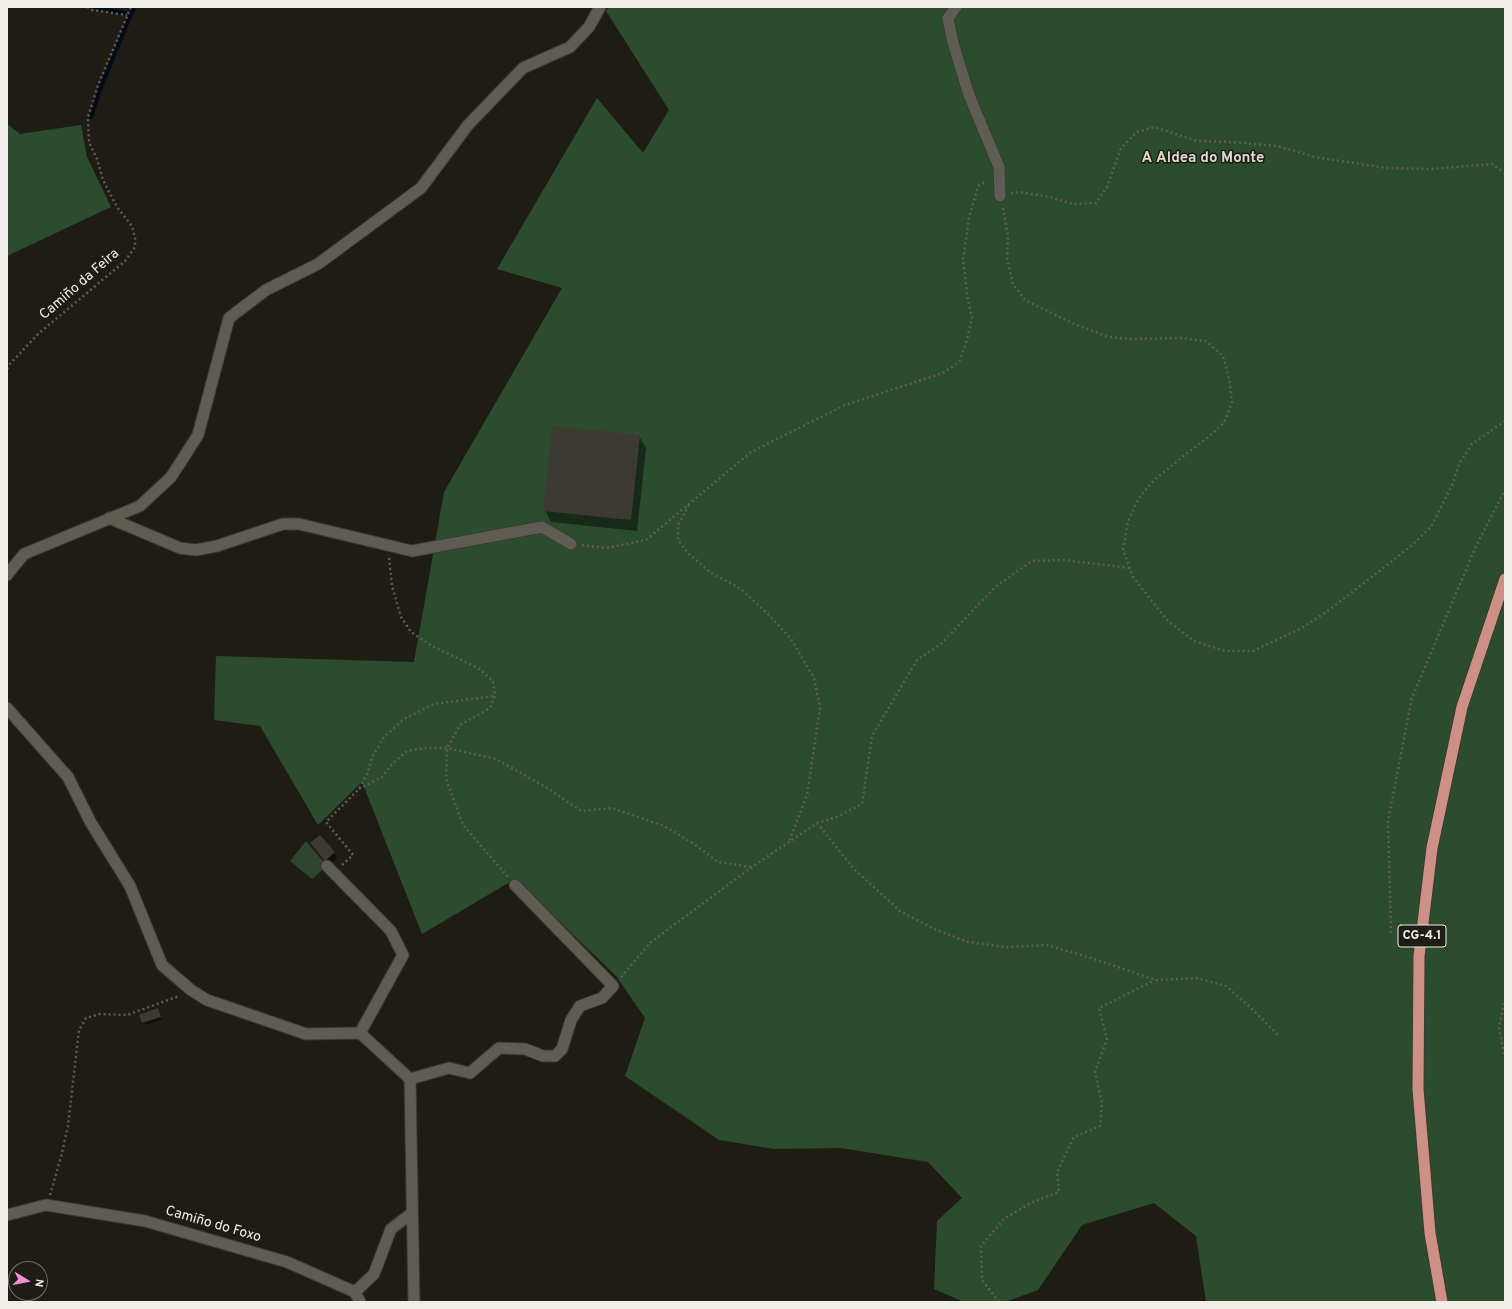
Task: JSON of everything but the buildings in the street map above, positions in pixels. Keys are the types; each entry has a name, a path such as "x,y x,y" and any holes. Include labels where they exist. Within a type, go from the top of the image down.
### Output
{"highway":[{"name":"CG-4.1","path":"1442,1302 1430,1233 1418,1089 1419,956 1432,848 1462,707 1505,579"}],"street":[{"path":"7,575 24,554 140,506 172,477 198,435 229,318 266,290 318,264 422,188 468,126 523,68 570,47 589,27 600,7"},
{"path":"956,7 948,18 953,43 969,95 1000,167 1000,196"},
{"path":"109,518 180,548 196,550 217,546 283,524 299,524 412,552 542,527 571,544"},
{"path":"7,708 68,778 91,823 130,886 162,965 191,990 206,1000 306,1034 360,1033 410,1078 414,1302"},
{"path":"330,869 391,931 403,955 360,1033"},
{"path":"410,1078 449,1068 470,1073 499,1048 525,1049 543,1056 555,1056 562,1049 571,1020 580,1006 602,998 613,986 515,885"},
{"path":"7,1215 46,1205"},
{"name":"Camiño do Foxo","path":"46,1205 145,1220 287,1262 358,1297"},
{"path":"358,1297 374,1274 390,1229 412,1213"}],"path":[{"path":"87,7 92,10 127,15"},
{"name":"Camiño da Feira","path":"7,369 38,334 125,261 135,247 135,238 132,226 113,200 103,180 97,159 89,142 88,117 98,85 131,7"},
{"path":"1505,174 1492,164 1431,169 1386,168 1315,157 1277,146 1197,141 1154,126 1137,132 1121,148 1107,187 1096,204 1073,204 1050,197 1019,192 1000,196 1008,237 1007,259 1012,284 1025,300 1072,323 1109,337 1131,340 1179,338 1206,341 1223,356 1229,379 1232,402 1224,423 1154,480 1139,498 1128,521 1123,550 1133,577 1168,621 1194,641 1225,651 1253,651 1300,629 1329,610 1413,544 1431,527 1453,483 1460,464 1472,444 1505,421"},
{"path":"571,544 606,548 646,540 751,452 845,406 943,373 959,362 966,343 972,318 968,299 964,261 969,218 978,186 1000,174"},
{"path":"1391,932 1388,821 1412,698 1476,546 1505,490"},
{"path":"690,503 678,525 678,540 688,554 710,572 741,589 770,616 791,639 814,678 820,708 807,795 789,842"},
{"path":"388,545 392,586 401,617 411,632 432,646 478,668 493,681 495,696 490,708 460,726 447,748 446,779 463,825 515,885"},
{"path":"613,986 651,942 752,867 817,823 838,817 862,804 872,736 916,660 941,644 995,587 1032,561 1063,560 1130,568"},
{"path":"360,789 368,772 372,757 384,737 404,719 434,704 495,696"},
{"path":"330,869 353,855 326,822 360,789 382,777 393,763 407,751 427,748 447,748 496,759 549,789 581,811 612,808 664,826 694,844 718,862 752,867"},
{"path":"817,823 854,869 900,911 934,929 968,942 1006,948 1047,945 1156,980 1196,978 1226,986 1279,1036"},
{"path":"998,1302 982,1280 981,1246 1005,1218 1033,1202 1059,1192 1057,1172 1074,1137 1100,1126 1102,1103 1095,1072 1107,1039 1099,1008 1156,980"},
{"path":"46,1205 61,1157 68,1126 79,1030 86,1018 100,1014 127,1016 158,1005 191,990"},
{"path":"1505,998 1499,1027 1505,1059"}],"green space":[{"path":"609,7 1505,7 1505,1302 1206,1302 1196,1236 1154,1203 1082,1225 1038,1290 1005,1302 964,1302 934,1289 937,1221 962,1198 928,1162 841,1148 774,1149 719,1140 625,1076 645,1018 616,976 515,879 422,934 362,782 318,825 260,726 214,720 216,656 414,662 444,492 562,288 497,269 597,98 643,153 669,110 606,11"},
{"path":"7,124 20,134 81,125 87,157 111,207 7,256"},
{"path":"306,841 327,866 312,879 290,861"}],"waterway":[{"path":"94,7 131,14 134,7"},
{"path":"91,117 101,87 131,14"}],"district":[{"name":"A Aldea do Monte","path":"1203,159"}]}
